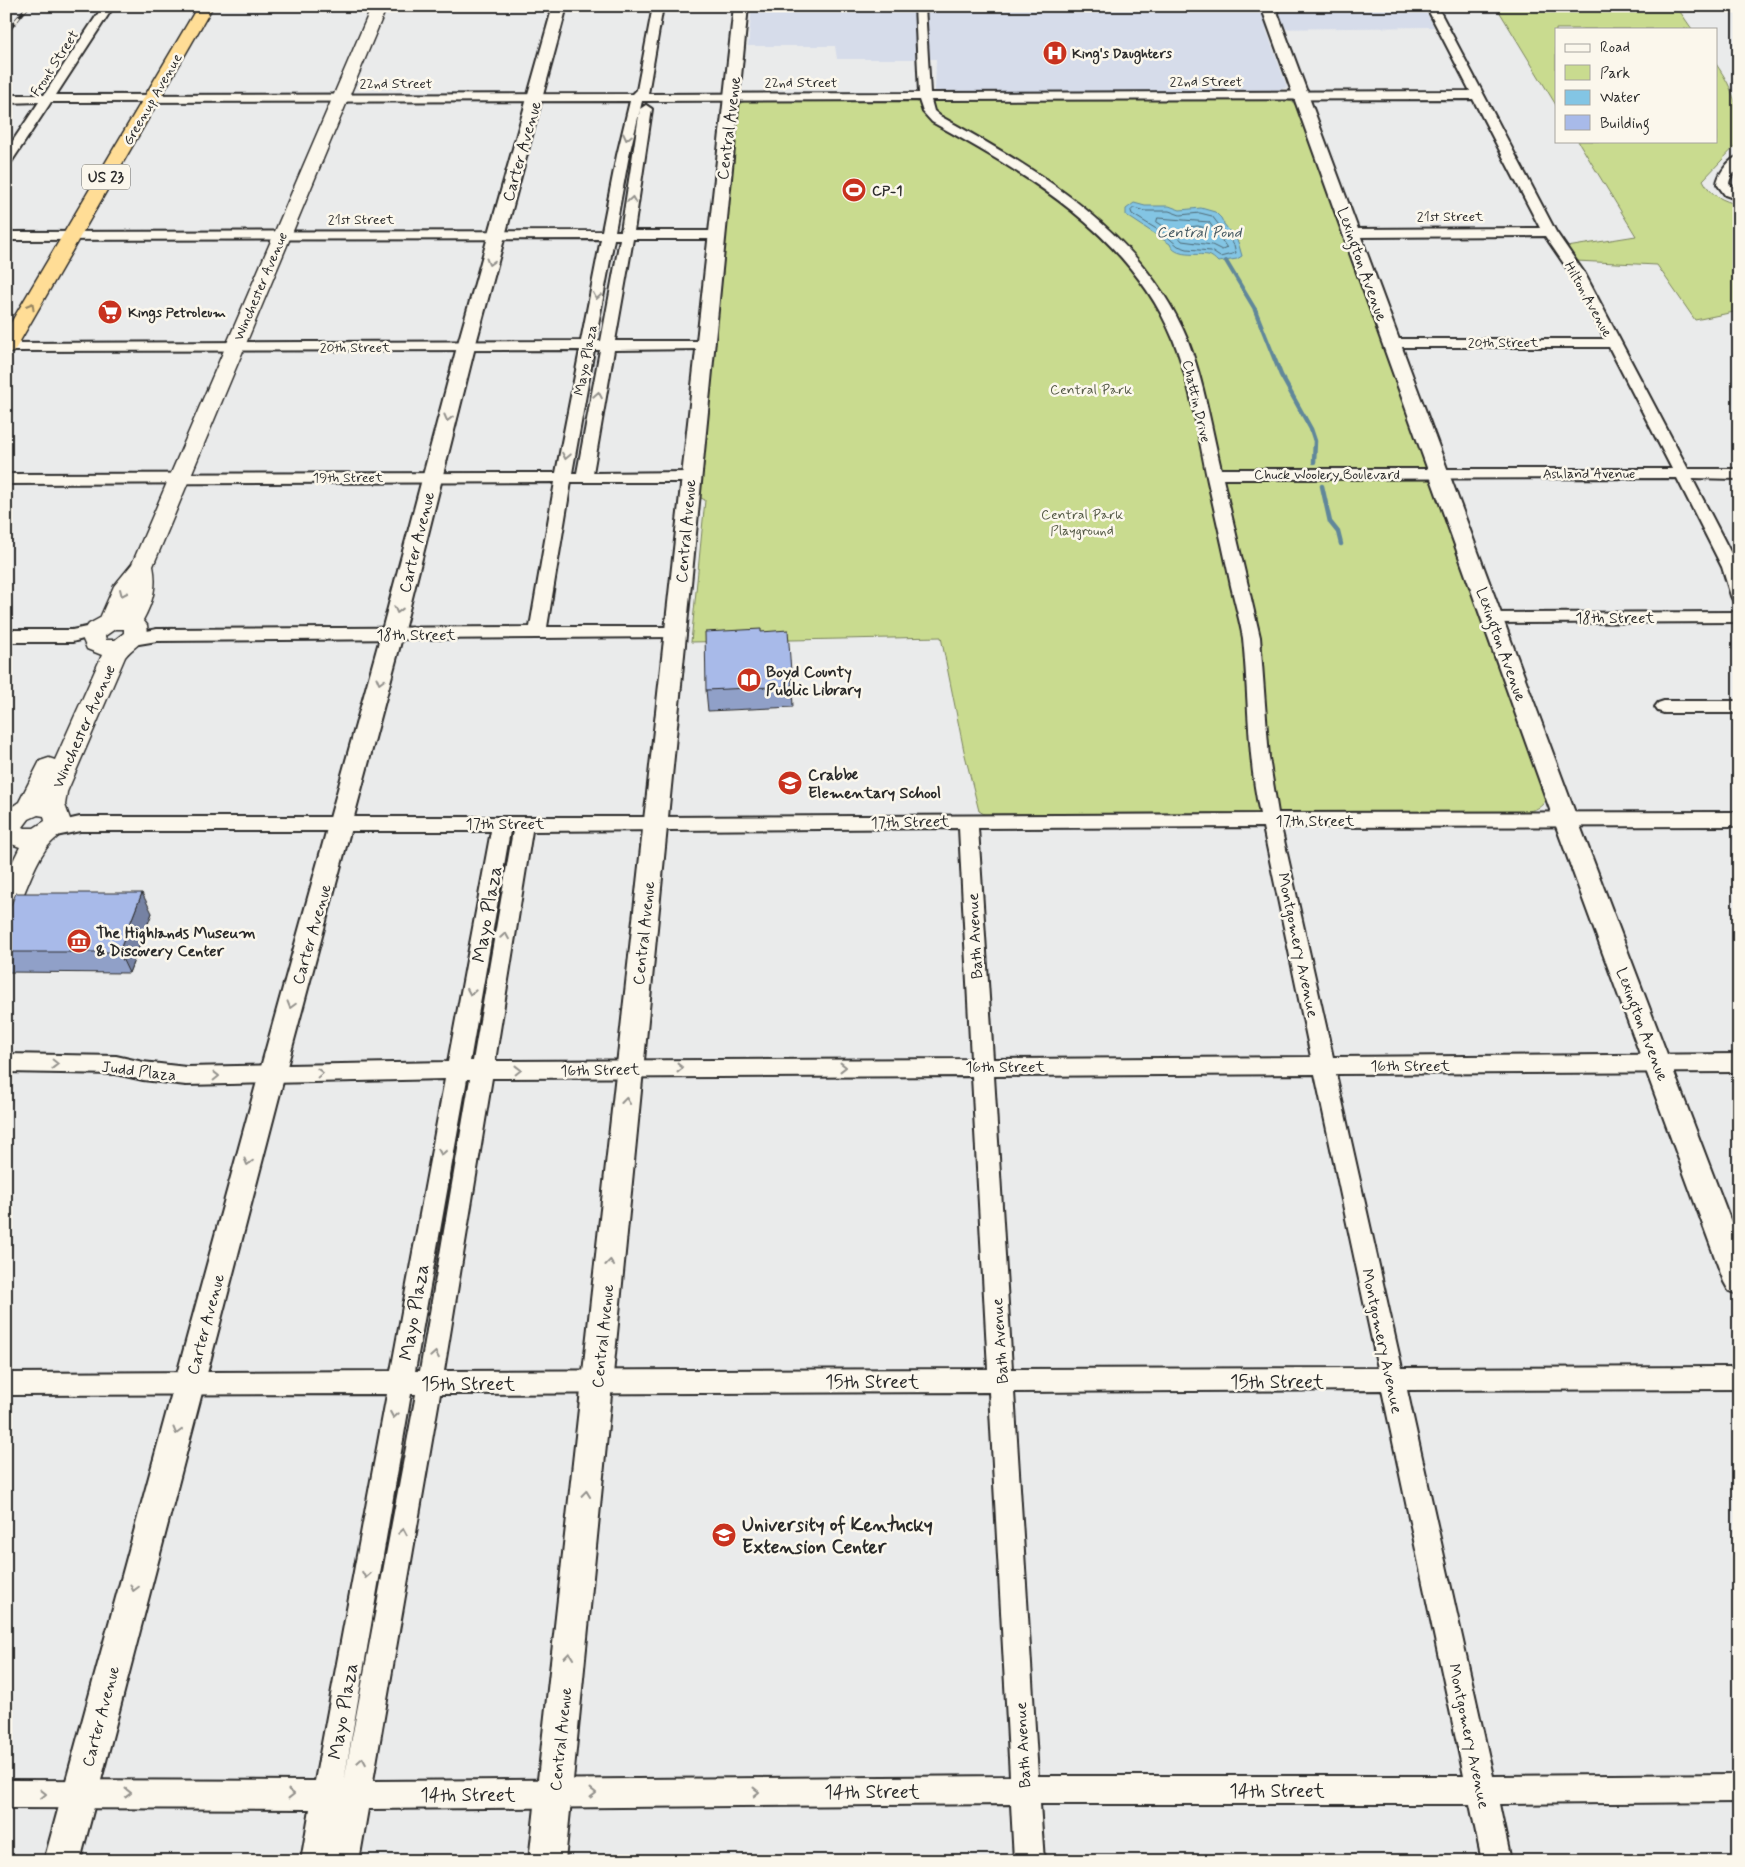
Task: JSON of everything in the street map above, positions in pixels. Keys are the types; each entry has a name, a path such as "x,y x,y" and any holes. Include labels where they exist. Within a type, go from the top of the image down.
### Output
{"highway":[{"name":"Greenup Avenue","path":"146,98 194,6"},
{"name":"Greenup Avenue","path":"7,347 65,236 146,98 206,6"},
{"name":"Greenup Avenue","path":"6,321 65,236"}],"main road":[{"name":"Winchester Avenue","path":"6,904 32,848 33,823 40,785 115,635 138,607 145,586 142,566 177,478 380,6"},
{"name":"Winchester Avenue","path":"6,864 33,823"}],"street":[{"name":"Front Street","path":"6,161 109,6"},
{"name":"Carter Avenue","path":"62,1861 272,1074 392,634 466,347 560,6"},
{"name":"Mayo Plaza","path":"584,477 627,235 643,95 658,6"},
{"name":"Central Avenue","path":"547,1861 676,632 690,477 741,6"},
{"path":"920,6 925,96"},
{"name":"Lexington Avenue","path":"1268,6 1393,343 1565,818 1658,1064 1733,1252 1739,1282"},
{"name":"Hilton Avenue","path":"1431,6 1549,232 1578,274 1682,473 1730,567 1739,596"},
{"name":"22nd Street","path":"6,99 643,95 731,97 1476,95"},
{"name":"Mayo Plaza","path":"538,633 564,471 623,155 643,95"},
{"name":"Chattin Drive","path":"925,96 926,108 932,115 1016,166 1068,203 1115,242 1148,280 1166,309 1184,348 1191,370 1251,637 1260,758 1271,820"},
{"path":"1739,160 1724,178 1723,184 1730,192 1739,196"},
{"name":"21st Street","path":"1352,233 1549,232"},
{"name":"21st Street","path":"6,236 716,235"},
{"name":"20th Street","path":"1393,343 1613,342"},
{"name":"20th Street","path":"7,347 704,345"},
{"name":"Chuck Woolery Boulevard","path":"1214,474 1440,473"},
{"name":"Ashland Avenue","path":"1440,473 1739,474"},
{"name":"19th Street","path":"6,479 690,477"},
{"name":"18th Street","path":"1492,618 1739,617"},
{"name":"18th Street","path":"6,636 676,632"},
{"path":"1664,707 1739,706"},
{"name":"17th Street","path":"33,823 187,826 341,823 655,824 968,820 1739,819"},
{"name":"Bath Avenue","path":"968,820 1029,1861"},
{"name":"Montgomery Avenue","path":"1271,820 1391,1380 1497,1861"},
{"name":"Mayo Plaza","path":"315,1861 457,1070 513,823"},
{"name":"Mayo Plaza","path":"344,1861 484,1070 513,823"},
{"name":"Judd Plaza","path":"6,1063 116,1065 143,1071 186,1076 272,1074"},
{"name":"16th Street","path":"272,1074 630,1068 1739,1063"},
{"name":"15th Street","path":"6,1384 1739,1378"},
{"name":"14th Street","path":"6,1794 356,1795 1025,1790 1739,1788"}],"shaded area":[{"name":"King's Daughters","path":"752,6 1423,6 1434,27 1266,29 1287,87 1277,91 937,92 935,91 936,59 837,59 835,46 748,46"}],"green space":[{"path":"1496,6 1676,6 1691,28 1555,28 1555,103"},
{"path":"1718,67 1728,83 1735,101 1739,142 1703,180 1713,194 1739,205 1739,311 1695,320 1657,265 1576,261 1567,247 1636,236 1579,142 1718,142"},
{"name":"Central Park","path":"1281,99 1293,102 1298,109 1546,793 1546,798 1542,805 1536,809 1523,812 984,814 979,811 964,751 941,637 691,642 705,500 699,497 738,104 748,100"}],"water":[{"name":"Central Pond","path":"1134,203 1145,206 1169,206 1180,210 1201,208 1215,212 1238,242 1242,256 1237,259 1218,262 1208,255 1186,254 1176,251 1170,244 1126,215 1126,209"}],"building":[{"name":"Boyd County Public Library","path":"761,629 761,632 788,630 792,686 706,690 705,632"},
{"path":"16,893 142,893 119,952 6,952 6,917"}],"waterway":[{"path":"1226,261 1256,311"},
{"path":"1255,310 1281,375 1311,429 1315,441 1314,462"},
{"path":"1322,486 1330,522 1338,532 1341,544"}],"railway":[{"path":"6,33 28,6"}],"place":[{"name":"King's Daughters","path":"1055,53"},
{"name":"CP-1","path":"854,190"},
{"name":"Kings Petroleum","path":"110,312"},
{"name":"Boyd County Public Library","path":"749,680"},
{"name":"Crabbe Elementary School","path":"790,783"},
{"name":"The Highlands Museum & Discovery Center","path":"79,941"},
{"name":"University of Kentucky Extension Center","path":"724,1535"}],"park label":[{"name":"Central Park Playground","path":"1082,522"}]}
